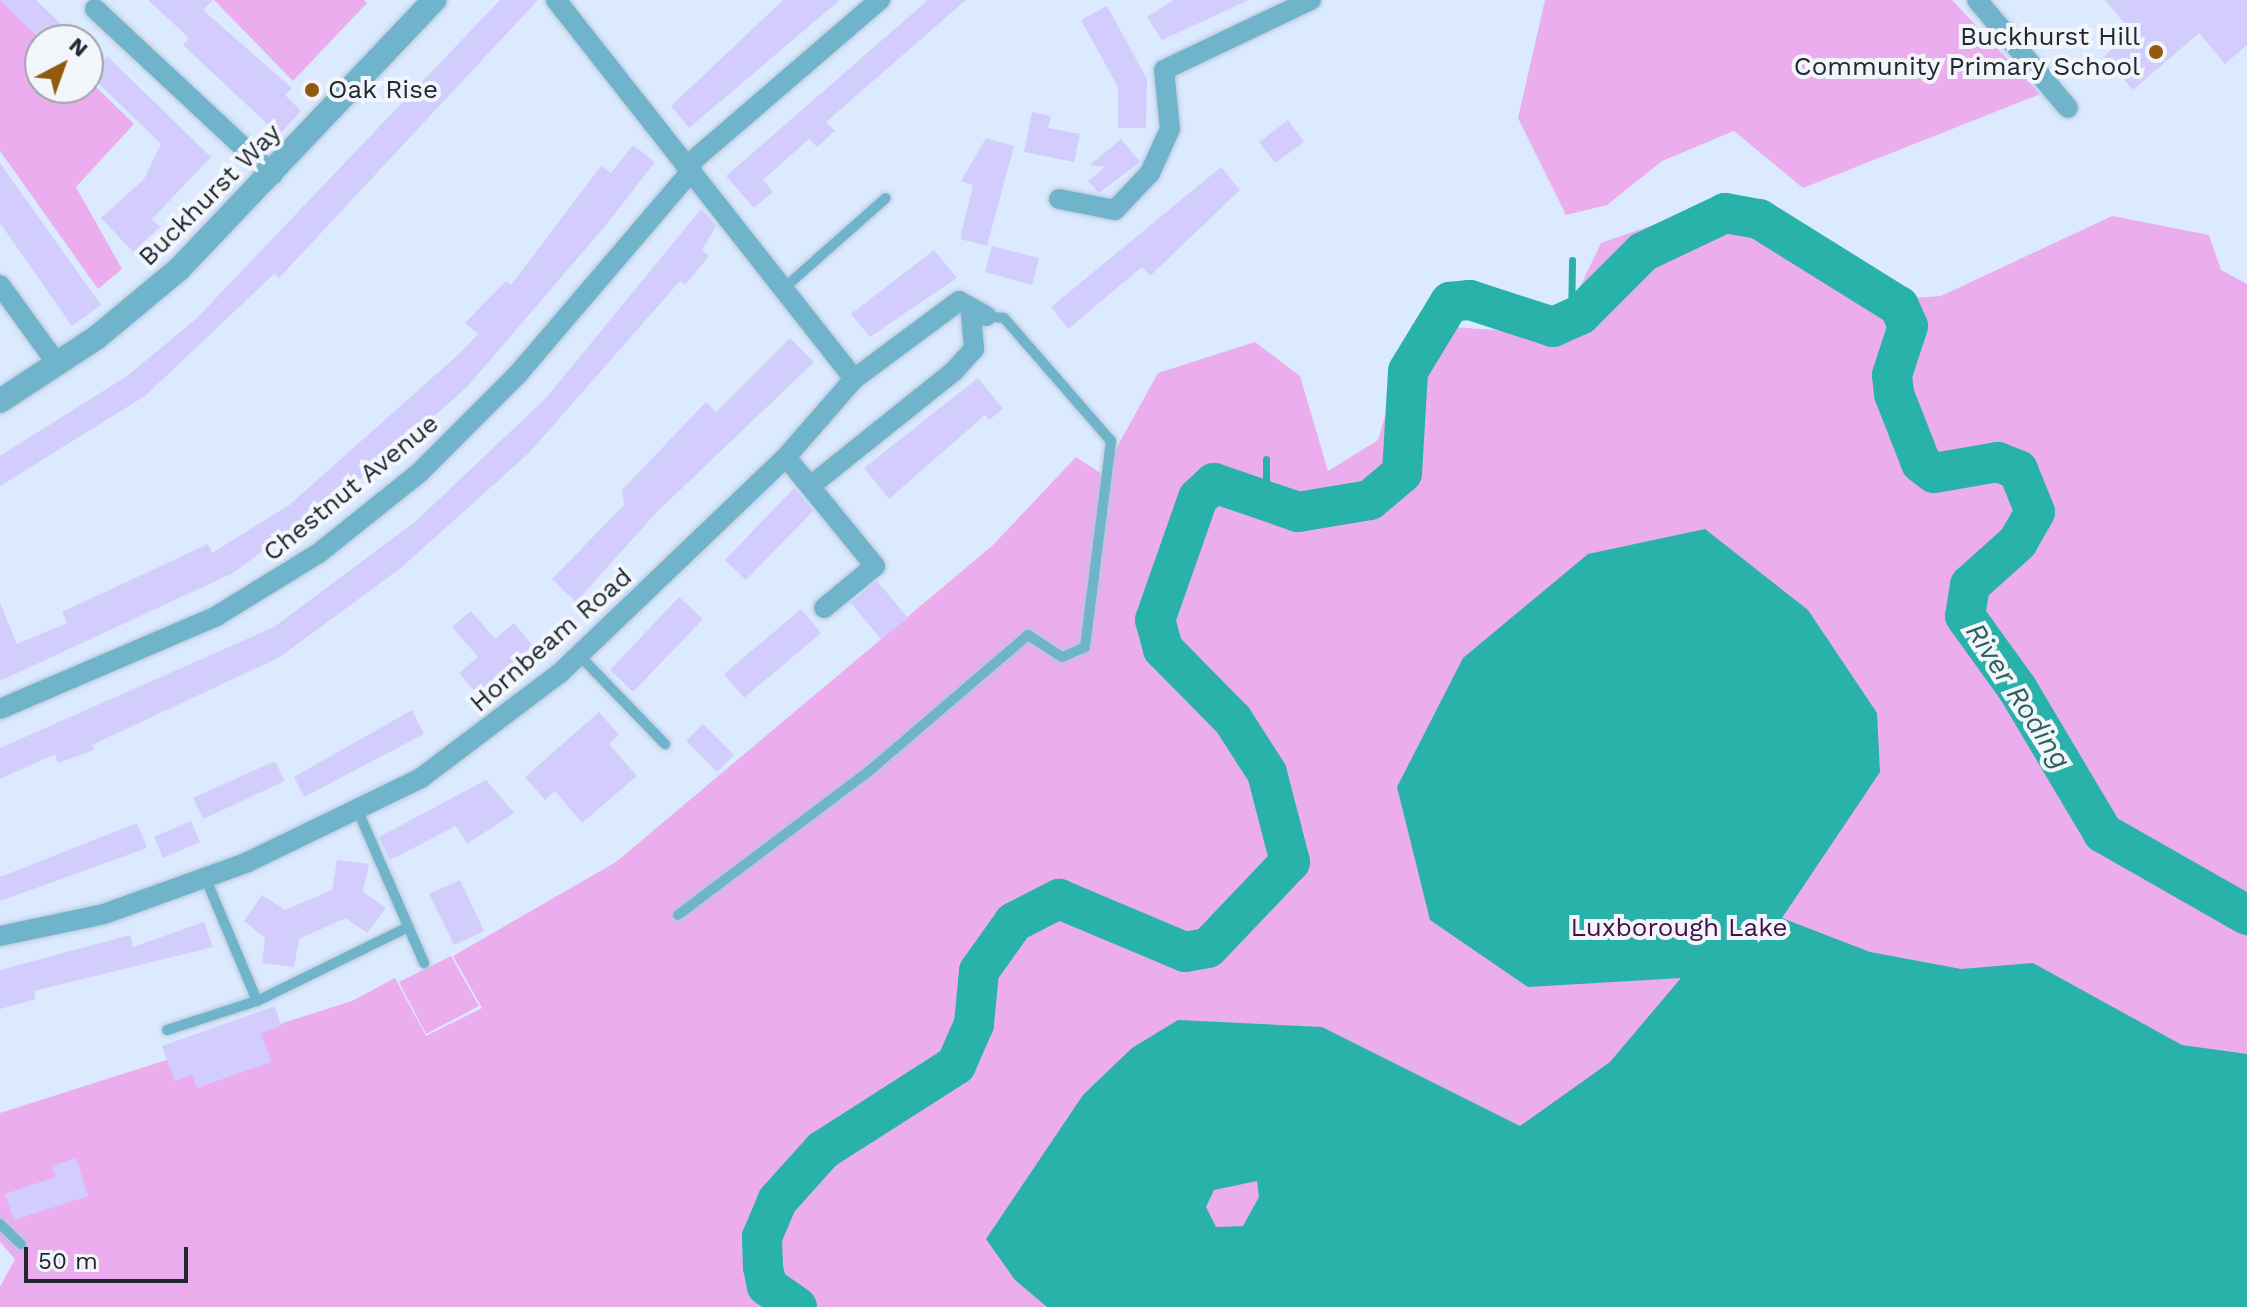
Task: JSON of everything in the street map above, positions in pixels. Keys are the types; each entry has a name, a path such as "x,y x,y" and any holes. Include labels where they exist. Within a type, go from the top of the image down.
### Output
{"street":[{"name":"Buckhurst Way","path":"0,401 58,365 179,269 273,175 434,0"},
{"path":"556,0 691,167 854,379"},
{"name":"Chestnut Avenue","path":"0,709 215,617 319,553 420,472 518,374 691,167 880,0"},
{"path":"1059,199 1115,210 1150,173 1170,129 1164,70 1311,0"},
{"path":"1977,0 2068,108"},
{"path":"95,9 273,175"},
{"path":"0,285 58,365"},
{"name":"Hornbeam Road","path":"0,936 104,914 205,877 358,811 520,709 786,457 854,379 959,301 978,314"},
{"path":"813,484 954,371 974,349 978,314"},
{"path":"786,457 813,484 875,566 824,608"}],"lane":[{"path":"783,289 886,198"},
{"path":"678,915 868,772 1028,635 1062,657 1085,647 1111,441 1004,318 978,314"},
{"path":"579,655 665,744"},
{"path":"358,811 424,963"},
{"path":"205,877 257,1001"},
{"path":"167,1030 257,1001 408,927"},
{"path":"0,1224 21,1244"}],"green space":[{"path":"0,0 29,24 24,24 24,104 104,104 104,95 134,124 76,187 122,269 98,289 0,151"},
{"path":"214,0 364,0 367,3 293,81"},
{"path":"1545,0 1952,0 2040,94 1803,188 1734,131 1662,161 1607,205 1566,215 1518,118"},
{"path":"2112,216 2209,235 2221,270 2247,284 2247,1307 0,1307 0,1287 15,1259 0,1242 0,1113 352,1001 395,978 426,1036 482,1008 453,956 616,862 993,545 1076,457 1102,474 1158,373 1255,342 1300,376 1328,471 1378,440 1412,324 1522,332 1568,312 1601,243 1667,220 1743,217 1870,301 1941,296"},
{"path":"451,956 479,1006 426,1034 399,982"}],"shaded area":[{"name":"Luxborough Lake","path":"1705,529 1808,610 1877,713 1880,772 1782,918 1870,952 1961,969 2033,963 2182,1045 2247,1054 2247,1307 1047,1307 1015,1280 986,1239 1083,1095 1132,1048 1178,1020 1322,1027 1520,1126 1610,1062 1681,978 1528,987 1430,920 1397,787 1463,658 1588,554","holes":["1257,1181 1259,1197 1243,1226 1216,1227 1206,1207 1214,1190"]}],"building":[{"path":"0,0 36,0 61,24 25,24"},
{"path":"148,0 213,0 203,10 292,88 285,95 301,111 279,135 183,45 189,38"},
{"path":"500,0 538,0 279,278 274,274 145,396 0,486 0,456 127,376 196,319"},
{"path":"783,0 840,0 689,128 671,106"},
{"path":"928,0 966,0 826,122 835,131 817,147 809,139 763,180 773,192 754,208 726,176"},
{"path":"1174,0 1249,0 1162,40 1147,17"},
{"path":"2105,0 2247,0 2247,45 2225,64 2199,33 2133,90 2104,56 2132,32"},
{"path":"1107,6 1147,79 1146,128 1118,128 1118,87 1081,20"},
{"path":"107,56 211,157 152,219 160,227 133,252 101,218 144,179 161,144 104,89 104,60"},
{"path":"1032,112 1051,116 1048,128 1080,134 1074,162 1024,152"},
{"path":"1288,120 1304,142 1275,163 1259,142"},
{"path":"986,138 1014,146 987,246 960,239 973,185 961,181"},
{"path":"1121,139 1140,162 1099,193 1088,181 1105,167 1090,165"},
{"path":"633,145 655,162 606,225 467,387 380,464 233,573 0,681 0,603 17,644 67,623 62,612 208,544 212,553 288,506 460,353 478,334 465,323 506,281 511,285 601,166 611,173"},
{"path":"0,163 101,305 72,326 0,223"},
{"path":"1221,167 1240,190 1150,276 1142,267 1068,329 1051,307"},
{"path":"701,209 716,226 702,250 709,256 685,285 680,281 529,453 402,567 280,657 92,745 94,750 58,763 55,754 0,779 0,748 274,627 416,521 546,398"},
{"path":"992,246 1039,258 1032,285 985,272"},
{"path":"934,250 957,278 870,337 851,314"},
{"path":"790,338 814,362 656,513 576,602 552,579 624,505 622,490 706,402 716,412"},
{"path":"978,378 1003,409 989,420 985,415 889,499 864,468"},
{"path":"794,488 813,511 746,580 725,560"},
{"path":"877,581 908,618 881,639 851,603"},
{"path":"679,597 703,619 633,692 610,670"},
{"path":"801,609 821,633 744,698 724,674"},
{"path":"471,611 495,639 514,623 533,646 477,694 459,673 478,657 452,627"},
{"path":"412,710 424,734 304,797 294,777"},
{"path":"599,712 619,735 609,744 637,776 582,823 555,791 545,800 525,777"},
{"path":"703,724 734,755 717,772 686,741"},
{"path":"275,761 285,781 203,819 193,798"},
{"path":"486,780 514,813 467,844 456,826 390,860 379,837"},
{"path":"191,821 200,842 163,858 154,837"},
{"path":"137,823 147,848 0,901 0,877"},
{"path":"337,860 369,864 363,892 386,908 367,933 346,918 299,939 294,967 262,963 265,938 244,921 262,895 285,910 332,890"},
{"path":"460,880 484,931 454,945 429,894"},
{"path":"204,922 213,947 34,991 36,999 0,1009 0,970 130,935 133,947"},
{"path":"275,1006 281,1026 261,1033 271,1062 197,1088 192,1075 175,1081 162,1046"},
{"path":"76,1158 88,1196 14,1220 5,1194 56,1177 52,1166"}],"waterway":[{"name":"River Roding","path":"797,1307 767,1286 763,1267 762,1237 777,1201 823,1150 956,1065 974,1024 979,971 1014,922 1059,899 1185,952 1208,948 1290,862 1267,773 1233,720 1163,649 1155,620 1198,498 1214,483 1298,512 1370,500 1402,473 1408,371 1450,302 1470,300 1553,327 1580,315 1643,252 1725,213 1759,219 1899,306 1908,326 1892,375 1894,394 1921,463 1934,473 1998,462 2018,470 2035,512 2018,542 1970,585 1965,616 2017,688 2103,833 2247,915"},
{"path":"1571,320 1572,260"},
{"path":"1266,459 1266,503"}],"place":[{"name":"Buckhurst Hill Community Primary School","path":"2156,52"},
{"name":"Oak Rise","path":"312,90"}]}
